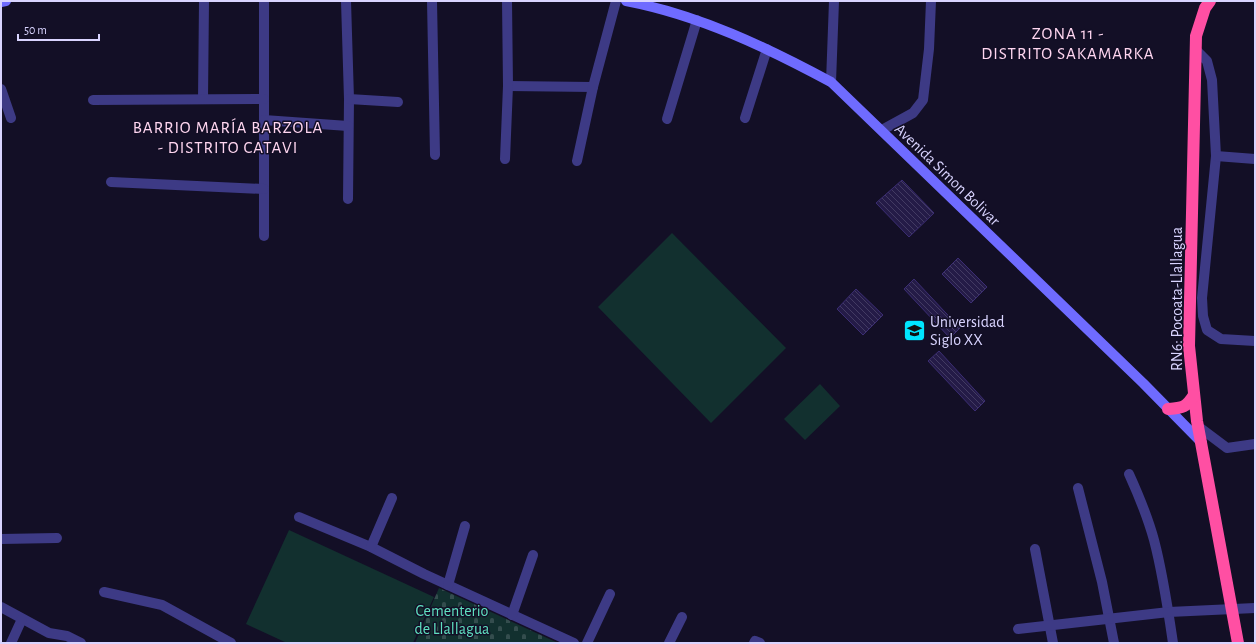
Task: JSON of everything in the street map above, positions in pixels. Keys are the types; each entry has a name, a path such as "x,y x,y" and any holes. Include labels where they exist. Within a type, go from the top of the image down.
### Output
{"highway":[{"name":"RN6: Pocoata-Llallagua","path":"1206,3 1196,36 1189,346 1199,428 1238,643"},
{"path":"1168,409 1182,408 1194,395"}],"main road":[{"path":"1,2 6,1"},
{"name":"Avenida Simon Bolivar","path":"626,1 657,4 737,35 831,82 1202,443"}],"street":[{"path":"203,99 204,1"},
{"path":"264,1 264,236"},
{"path":"346,1 350,99 348,126 348,199"},
{"path":"432,1 435,155"},
{"path":"504,159 508,86 507,1"},
{"path":"577,161 593,87 616,1"},
{"path":"831,82 834,1"},
{"path":"882,130 913,114 923,100 929,49 931,1"},
{"path":"667,119 697,20"},
{"path":"745,118 767,49"},
{"path":"1196,50 1207,61 1212,80 1216,156 1202,298 1203,316 1207,330 1221,339 1255,341"},
{"path":"508,86 593,87"},
{"path":"1,89 11,118"},
{"path":"94,100 264,99"},
{"path":"350,99 398,102"},
{"path":"264,120 348,126"},
{"path":"1216,156 1255,158"},
{"path":"111,182 264,189"},
{"path":"1199,428 1227,448 1255,444"},
{"path":"1129,474 1141,500 1154,540 1169,612 1173,643"},
{"path":"1078,488 1102,582 1114,643"},
{"path":"371,548 392,498"},
{"path":"299,518 371,548 574,643"},
{"path":"448,585 465,526"},
{"path":"1,539 57,538"},
{"path":"1035,548 1053,643"},
{"path":"512,615 533,554"},
{"path":"104,592 162,605 231,643"},
{"path":"587,643 610,594"},
{"path":"1,607 48,633 67,636 81,643"},
{"path":"1018,629 1169,612 1255,608"},
{"path":"668,643 682,617"},
{"path":"10,643 22,619"},
{"path":"754,643 755,641 760,643"}],"green space":[{"path":"672,233 786,348 711,423 598,307"},
{"path":"820,384 840,406 805,440 784,419"},
{"path":"289,530 434,597 413,643 287,643 246,624"},
{"name":"Cementerio de Llallagua","path":"439,588 558,643 415,643"}],"building":[{"path":"902,180 934,213 909,237 876,203"},
{"path":"958,258 987,287 971,303 942,274"},
{"path":"914,279 960,328 950,338 904,289"},
{"path":"856,289 883,315 863,335 837,309"},
{"path":"939,351 985,401 975,411 928,361"}],"place":[{"name":"Universidad Siglo XX","path":"914,330"}],"district":[{"name":"ZONA 11 - DISTRITO SAKAMARKA","path":"1068,43"},
{"name":"BARRIO MARÍA BARZOLA - DISTRITO CATAVI","path":"228,137"}]}
